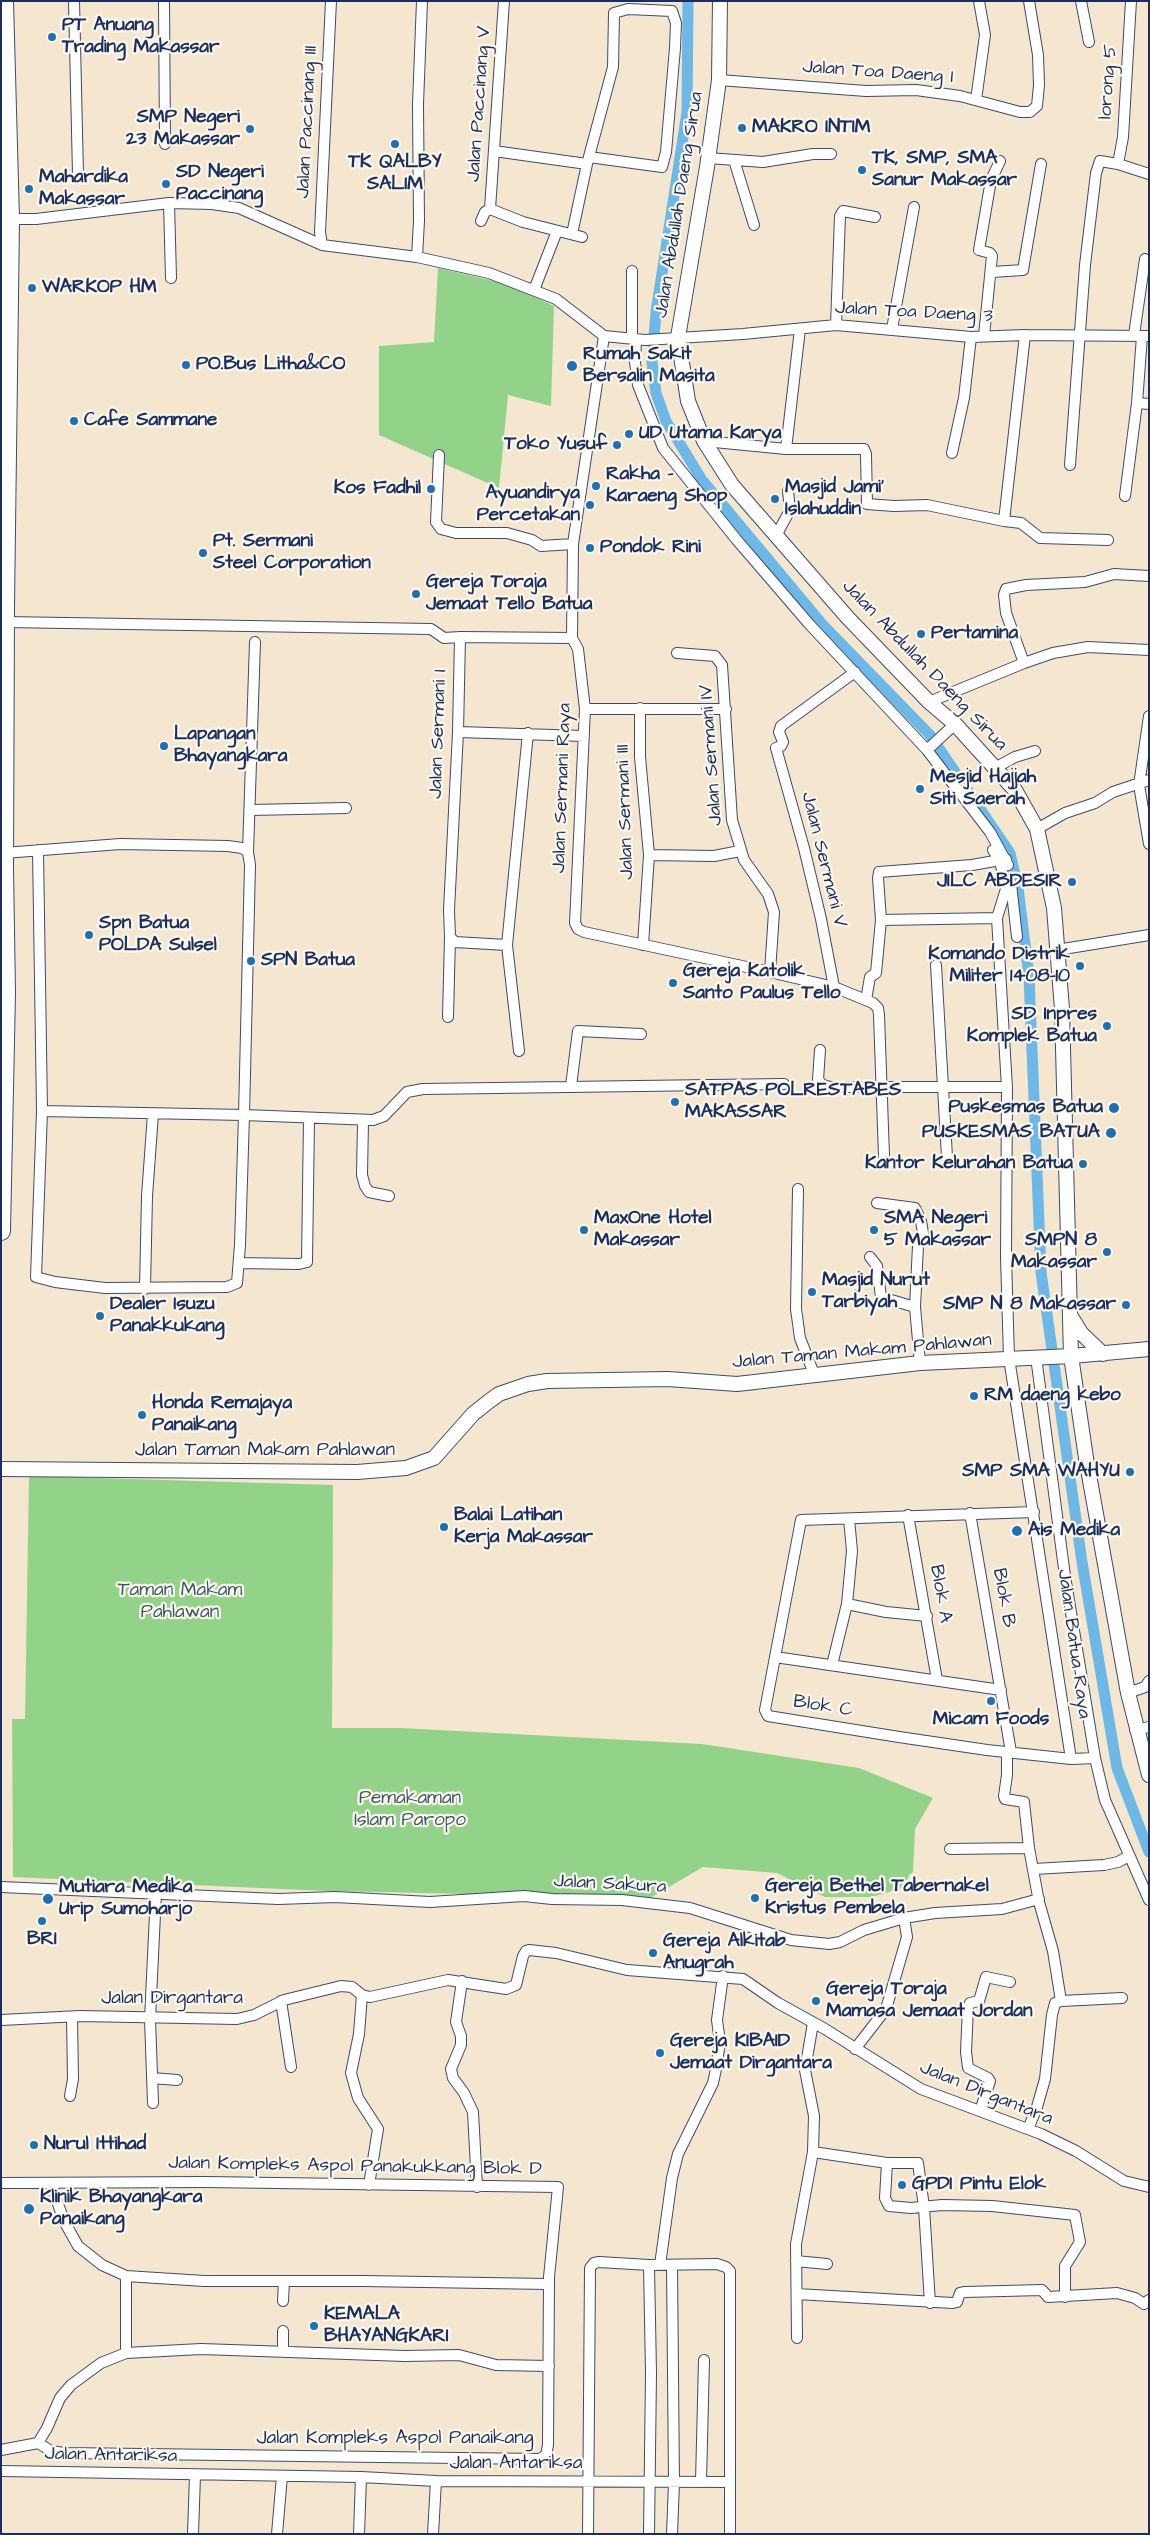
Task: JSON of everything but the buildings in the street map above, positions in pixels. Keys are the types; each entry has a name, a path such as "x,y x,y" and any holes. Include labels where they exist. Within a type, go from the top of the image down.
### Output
{"highway":[{"path":"1,1231 6,993 3,863 5,330 10,219 4,1"}],"main road":[{"name":"Jalan Abdullah Daeng Sirua","path":"720,1 719,80 708,158 674,338 688,401 704,441 732,485 848,618 1015,790 1037,829 1054,908 1057,950 1065,1098 1069,1312 1068,1356 1128,1693 1142,1728 1149,1775"},
{"path":"1069,1312 1081,1333 1103,1354"},
{"path":"1038,1357 1103,1354 1149,1348"},
{"name":"Jalan Taman Makam Pahlawan","path":"1,1469 357,1472 406,1468 434,1458 473,1414 488,1402 500,1394 528,1384 547,1381 668,1379 737,1384 920,1363 1038,1357"}],"street":[{"path":"74,1 78,174"},
{"path":"164,1 166,144"},
{"name":"Jalan Paccinang III","path":"322,245 320,232 332,1"},
{"path":"417,257 420,221 418,158 422,1"},
{"name":"Jalan Paccinang V","path":"490,209 504,1"},
{"path":"976,100 985,35 979,1"},
{"name":"Jalan Toa Daeng I","path":"719,80 866,91 916,90 976,100 1020,112 1033,111 1038,99 1038,55 1028,1"},
{"path":"1081,1 1089,42"},
{"name":"lorong 5","path":"1118,164 1123,138 1131,1"},
{"path":"494,151 588,161 662,168 666,152 675,48 676,23 672,11 628,9 614,13 613,67 588,161 572,234"},
{"path":"708,158 762,162 812,154 831,154"},
{"path":"734,160 754,225"},
{"path":"984,336 992,272 992,256 990,253 979,250 991,180 1000,161"},
{"path":"1070,465 1080,335 1096,173 1100,161 1118,164 1149,174"},
{"path":"992,272 1024,270 1040,164"},
{"path":"169,203 171,278"},
{"path":"10,219 58,217 169,203 212,204 239,208 322,245 417,257 481,270 534,290 570,308 604,336"},
{"path":"892,329 914,207"},
{"path":"481,221 484,212 490,209 523,222 582,237"},
{"path":"836,325 840,216 843,211 875,217"},
{"path":"534,290 557,231"},
{"path":"1125,496 1137,403 1145,259"},
{"path":"632,271 638,339 635,362 638,386 663,448 736,539 810,625 930,747 990,832 1003,860 1018,938"},
{"name":"Jalan Toa Daeng 3","path":"604,336 638,339 674,338 836,325 971,337 1025,335 1142,336"},
{"path":"786,449 800,329"},
{"path":"1004,521 1025,335"},
{"name":"Jalan Sermani Raya","path":"604,336 573,544 572,638 578,649 584,709 575,923 578,929 584,932 770,972 834,988 866,1000 876,1006 879,1012 883,1089"},
{"path":"952,453 964,398 971,337"},
{"path":"1137,403 1149,404"},
{"path":"704,441 786,449 865,450 866,504 894,506 927,505 1021,523 1040,538 1108,540"},
{"path":"440,455 436,522 441,529 456,533 507,533 532,540 541,546 573,544"},
{"path":"776,536 790,510 788,491"},
{"path":"1024,663 1006,613 1004,595 1006,590 1026,585 1085,582 1114,574 1149,576"},
{"path":"5,622 431,629 444,638 572,638"},
{"name":"Jalan Sermani I","path":"448,1017 452,939 449,910 458,732 460,637"},
{"path":"38,850 42,1111 36,1277 63,1283 145,1289 232,1286 237,1283 240,1263 250,865 248,852 255,642"},
{"path":"929,702 1024,663 1078,648 1149,650"},
{"name":"Jalan Sermani IV","path":"677,653 701,653 715,656 720,660 723,669 732,820 740,851 748,867 768,894 774,912 770,972"},
{"name":"Jalan Sermani V","path":"834,988 804,848 776,748 781,746 783,742 779,729 781,726 855,672"},
{"name":"Jalan Sermani III","path":"640,708 640,757 648,855 644,945"},
{"path":"584,709 726,709"},
{"path":"1149,716 1139,785 1149,844"},
{"path":"930,747 952,727"},
{"path":"458,732 584,736"},
{"path":"520,1051 507,946 528,733"},
{"path":"995,768 1015,757 1035,751"},
{"path":"1037,829 1065,813 1095,803 1113,792 1139,785 1149,780"},
{"path":"250,810 346,808"},
{"path":"3,863 38,850 120,844 228,846 242,848 248,852"},
{"path":"992,850 1003,860"},
{"path":"648,855 714,856 740,851"},
{"path":"866,1000 870,978 876,973 881,920 879,872 972,865 1003,860"},
{"name":"Jalan Batua Raya","path":"1003,860 1006,889 998,922 1007,1087 1006,1258 1009,1358 1071,1759"},
{"path":"881,920 998,922 1017,925"},
{"path":"1057,950 1149,935"},
{"path":"452,939 507,946"},
{"path":"936,965 947,1157"},
{"path":"571,1086 578,1031 640,1034"},
{"path":"820,1050 818,1080 823,1085 838,1088 1007,1087"},
{"path":"42,1111 244,1115 363,1121 384,1116 401,1096 413,1090 784,1084"},
{"path":"883,1089 884,1156"},
{"path":"145,1289 147,1196 153,1114"},
{"path":"240,1263 299,1264 307,1262 310,1118"},
{"path":"363,1121 362,1175 364,1186 369,1192 388,1196"},
{"path":"798,1189 796,1309 799,1332 814,1374"},
{"path":"877,1203 907,1205 915,1208 918,1212 923,1234 918,1246 915,1306 920,1363"},
{"path":"870,1257 877,1266 881,1297 915,1306"},
{"path":"1038,1357 1065,1576 1095,1758 1106,1800 1149,1900"},
{"path":"832,1665 848,1604 852,1551 849,1519 908,1515 1034,1512"},
{"name":"Blok B","path":"970,1513 1001,1690 1009,1752 1004,1796 1005,1799 1024,1802 1028,1848"},
{"name":"Blok A","path":"908,1515 937,1680"},
{"name":"Blok C","path":"849,1519 801,1520 765,1710 768,1716 909,1739 1071,1759"},
{"path":"848,1604 886,1612 927,1616"},
{"path":"775,1657 1001,1690"},
{"path":"1128,1693 1145,1687 1149,1682"},
{"path":"1071,1759 1095,1758"},
{"path":"950,1848 1028,1848 1053,1951 1060,2001"},
{"path":"1034,1869 1104,1865 1118,1862 1129,1856"},
{"name":"Jalan Sakura","path":"1,1887 278,1899 335,1897 430,1902 524,1896 552,1900 654,1902 690,1908 745,1924 750,1928 809,1943 840,1942 864,1930 904,1918 935,1913 1002,1909 1039,1899"},
{"path":"153,2103 150,2019 156,1893"},
{"path":"855,2049 886,2009 907,1938 904,1918"},
{"name":"Jalan Dirgantara","path":"1,2020 72,2017 237,2019 254,2015 281,2001 341,1986 356,1988 362,1995 374,1997 439,1982 462,1981 506,1990 512,1988 518,1981 526,1951 534,1950 627,1970 743,1979 778,2003 921,2089 1028,2129 1076,2151 1124,2181 1149,2187"},
{"path":"660,2265 672,2178 678,2154 712,2083 716,2069 720,2042 718,2020 722,1976"},
{"path":"980,2111 990,2081 988,2078 968,2068 966,2052 968,2007 970,2003 979,2001 986,1977 1010,1982"},
{"path":"462,1981 456,2022 461,2036 461,2045 452,2069 453,2078 464,2092 473,2112 477,2187"},
{"path":"362,1995 360,2025 351,2073 358,2098 378,2129 369,2185"},
{"path":"1028,2129 1043,2088 1055,2003 1060,2001 1122,1998"},
{"path":"281,2001 291,2068"},
{"path":"70,2096 73,2079 72,2017"},
{"path":"797,2338 797,2231 813,2152 814,2116 805,2060 813,2024"},
{"path":"152,2078 177,2080"},
{"path":"813,2152 887,2163 918,2163 924,2207 930,2303"},
{"path":"887,2163 886,2204 904,2208 942,2205 992,2206 1075,2215 1080,2242 1065,2266 1066,2297"},
{"name":"Jalan Kompleks Aspol Panakukkang Blok D","path":"1,2183 206,2182 558,2188"},
{"path":"51,2184 64,2222 78,2246 102,2265 126,2276 204,2281 548,2284"},
{"name":"Jalan Kompleks Aspol Panaikang","path":"38,2443 51,2451 64,2453 540,2459 546,2455 548,2445 548,2284 558,2188"},
{"path":"796,2261 827,2264"},
{"path":"588,2534 590,2268 594,2263 599,2262 649,2265 717,2264 726,2267 730,2272 730,2534"},
{"path":"649,2265 651,2483 649,2534"},
{"path":"672,2265 674,2483 672,2534"},
{"path":"126,2276 126,2353"},
{"path":"283,2301 284,2281"},
{"path":"797,2294 953,2303 957,2302 960,2294 966,2292 1042,2290 1048,2297 1117,2293 1146,2302"},
{"path":"283,2332 283,2352"},
{"path":"1,2450 38,2443 60,2398 70,2385 101,2363 126,2353 201,2349 404,2356 459,2355 496,2365 549,2366"},
{"path":"701,2482 704,2360"},
{"name":"Jalan Antariksa","path":"1,2471 361,2477 436,2481 730,2482"},
{"path":"193,2534 195,2475"},
{"path":"277,2534 282,2476"},
{"path":"359,2534 361,2477"},
{"path":"433,2534 436,2481"}],"green space":[{"path":"438,268 507,284 554,306 551,406 508,395 499,488 379,435 379,346 434,342"},
{"name":"Pemakaman Islam Paropo","path":"29,1476 333,1485 332,1728 401,1728 702,1744 859,1768 933,1798 915,1829 913,1872 909,1875 905,1887 872,1897 825,1897 777,1873 703,1867 650,1898 327,1891 13,1877 12,1719 25,1719"}],"waterway":[{"path":"688,1 687,112 656,312 652,362 656,393 666,421 702,480 822,624 930,735 1010,853 1018,888 1029,976 1041,1272 1082,1562 1117,1768 1149,1852"}],"place":[{"name":"PT Anuang Trading Makassar","path":"52,37"},
{"name":"MAKRO INTIM","path":"742,128"},
{"name":"SMP Negeri 23 Makassar","path":"250,129"},
{"name":"TK QALBY SALIM","path":"395,144"},
{"name":"TK, SMP, SMA Sanur Makassar","path":"862,170"},
{"name":"SD Negeri Paccinang","path":"166,184"},
{"name":"Mahardika Makassar","path":"29,189"},
{"name":"WARKOP HM","path":"32,288"},
{"name":"PO.Bus Litha&CO","path":"186,365"},
{"name":"Rumah Sakit Bersalin Masita","path":"572,366"},
{"name":"Cafe Sammane","path":"74,421"},
{"name":"UD Utama Karya","path":"629,434"},
{"name":"Toko Yusuf","path":"617,445"},
{"name":"Rakha - Karaeng Shop","path":"596,486"},
{"name":"Kos Fadhil","path":"431,489"},
{"name":"Masjid Jami' Islahuddin","path":"775,499"},
{"name":"Ayuandirya Percetakan","path":"590,505"},
{"name":"Pondok Rini","path":"590,548"},
{"name":"Pt. Sermani Steel Corporation","path":"203,553"},
{"name":"Gereja Toraja Jemaat Tello Batua","path":"416,594"},
{"name":"Pertamina","path":"921,634"},
{"name":"Lapangan Bhayangkara","path":"164,746"},
{"name":"Mesjid Hajjah Siti Saerah","path":"920,789"},
{"name":"JILC ABDESIR","path":"1072,882"},
{"name":"Spn Batua POLDA Sulsel","path":"89,935"},
{"name":"SPN Batua","path":"251,961"},
{"name":"Komando Distrik Militer 1408-10","path":"1080,966"},
{"name":"Gereja Katolik Santo Paulus Tello","path":"673,983"},
{"name":"SD Inpres Komplek Batua","path":"1107,1026"},
{"name":"SATPAS POLRESTABES MAKASSAR","path":"675,1102"},
{"name":"Puskesmas Batua","path":"1114,1108"},
{"name":"PUSKESMAS BATUA","path":"1111,1133"},
{"name":"Kantor Kelurahan Batua","path":"1083,1164"},
{"name":"MaxOne Hotel Makassar","path":"584,1230"},
{"name":"SMA Negeri 5 Makassar","path":"874,1230"},
{"name":"SMPN 8 Makassar","path":"1107,1252"},
{"name":"Masjid Nurut Tarbiyah","path":"812,1292"},
{"name":"SMP N 8 Makassar","path":"1126,1305"},
{"name":"Dealer Isuzu Panakkukang","path":"100,1316"},
{"name":"RM daeng kebo","path":"974,1396"},
{"name":"Honda Remajaya Panaikang","path":"142,1415"},
{"name":"SMP SMA WAHYU","path":"1130,1472"},
{"name":"Balai Latihan Kerja Makassar","path":"444,1527"},
{"name":"Ais Medika","path":"1017,1531"},
{"name":"Micam Foods","path":"991,1701"},
{"name":"Gereja Bethel Tabernakel Kristus Pembela","path":"755,1898"},
{"name":"Mutiara Medika Urip Sumoharjo","path":"48,1899"},
{"name":"BRI","path":"42,1921"},
{"name":"Gereja Alkitab Anugrah","path":"653,1953"},
{"name":"Gereja Toraja Mamasa Jemaat Jordan","path":"816,2001"},
{"name":"Gereja KIBAID Jemaat Dirgantara","path":"660,2053"},
{"name":"Nurul Ittihad","path":"34,2145"},
{"name":"GPDI Pintu Elok","path":"902,2185"},
{"name":"Klinik Bhayangkara Panaikang","path":"29,2209"},
{"name":"KEMALA BHAYANGKARI","path":"314,2326"}],"park label":[{"name":"Taman Makam Pahlawan","path":"180,1602"}]}
